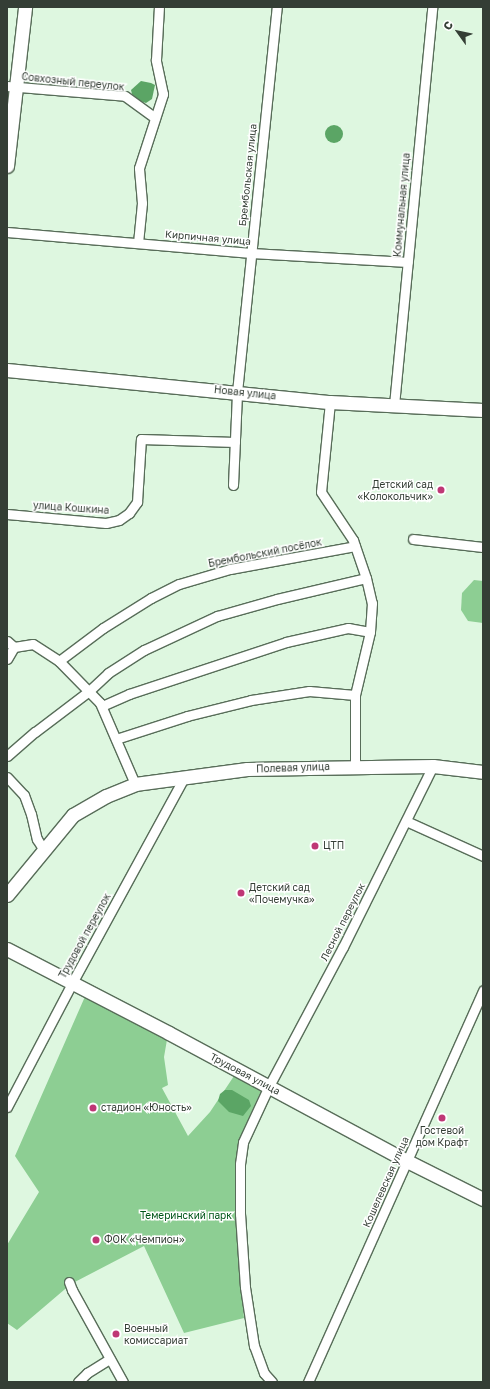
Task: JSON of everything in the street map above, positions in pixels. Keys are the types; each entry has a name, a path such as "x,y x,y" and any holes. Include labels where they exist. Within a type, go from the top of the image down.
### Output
{"street":[{"path":"7,166 11,86 25,7"},
{"path":"138,243 142,203 139,168 163,94 156,60 159,7"},
{"name":"Брембольская улица","path":"233,485 237,392 277,7"},
{"name":"Коммунальная улица","path":"394,405 432,7"},
{"name":"Совхозный переулок","path":"11,86 125,96 155,118"},
{"name":"Кирпичная улица","path":"7,232 251,253 408,262"},
{"name":"Новая улица","path":"7,370 330,402 483,410"},
{"path":"330,402 321,492 355,546 366,578 372,603 370,632 355,695 356,766"},
{"name":"улица Кошкина","path":"7,514 106,523 118,520 129,513 137,502 142,439 235,442"},
{"path":"413,539 483,547"},
{"name":"Брембольский посёлок","path":"58,661 103,628 151,598 180,584 230,569 355,546"},
{"path":"7,756 35,732 89,691 108,673 144,650 217,616 277,599 366,578"},
{"path":"102,706 129,694 286,642 348,628 370,632"},
{"path":"7,659 11,644 33,644 58,661 89,691 102,706 135,784"},
{"path":"116,739 187,716 251,700 309,691 355,695"},
{"name":"Полевая улица","path":"7,896 73,815 106,796 135,784 247,769 356,766 434,766 483,772"},
{"name":"Лесной переулок","path":"272,1382 264,1373 254,1346 245,1288 240,1216 240,1164 243,1142 269,1086 343,947 434,766"},
{"path":"7,777 24,795 31,814 37,839 44,850"},
{"name":"Трудовой переулок","path":"7,1107 72,983 184,778"},
{"path":"406,821 483,856"},
{"name":"Трудовая улица","path":"7,949 269,1086 407,1161 483,1199"},
{"name":"Кошелевская улица","path":"308,1382 483,990"},
{"path":"69,1282 109,1359 123,1382"},
{"path":"78,1382 87,1373 109,1359"}],"green space":[{"path":"474,580 483,581 483,623 468,621 461,610 462,593"},
{"name":"Темеринский парк","path":"87,992 168,1034 164,1057 168,1085 162,1088 188,1136 210,1112 234,1076 261,1091 242,1133 238,1149 238,1253 244,1318 184,1333 144,1246 71,1284 17,1330 7,1323 7,1245 39,1192 15,1156"}],"shaded area":[{"path":"141,81 155,85 152,99 146,103 140,101 132,94 131,90"},
{"path":"334,125 340,128 343,134 340,140 334,143 328,140 325,134 328,128"},
{"path":"225,1090 232,1090 249,1100 251,1106 243,1116 229,1112 218,1101 220,1094"}],"place":[{"name":"Детский сад «Колокольчик»","path":"441,490"},
{"name":"ЦТП","path":"315,846"},
{"name":"Детский сад «Почемучка»","path":"241,893"},
{"name":"стадион «Юность»","path":"93,1108"},
{"name":"Гостевой дом Крафт","path":"442,1118"},
{"name":"ФОК «Чемпион»","path":"96,1240"},
{"name":"Военный комиссариат","path":"116,1334"}]}
